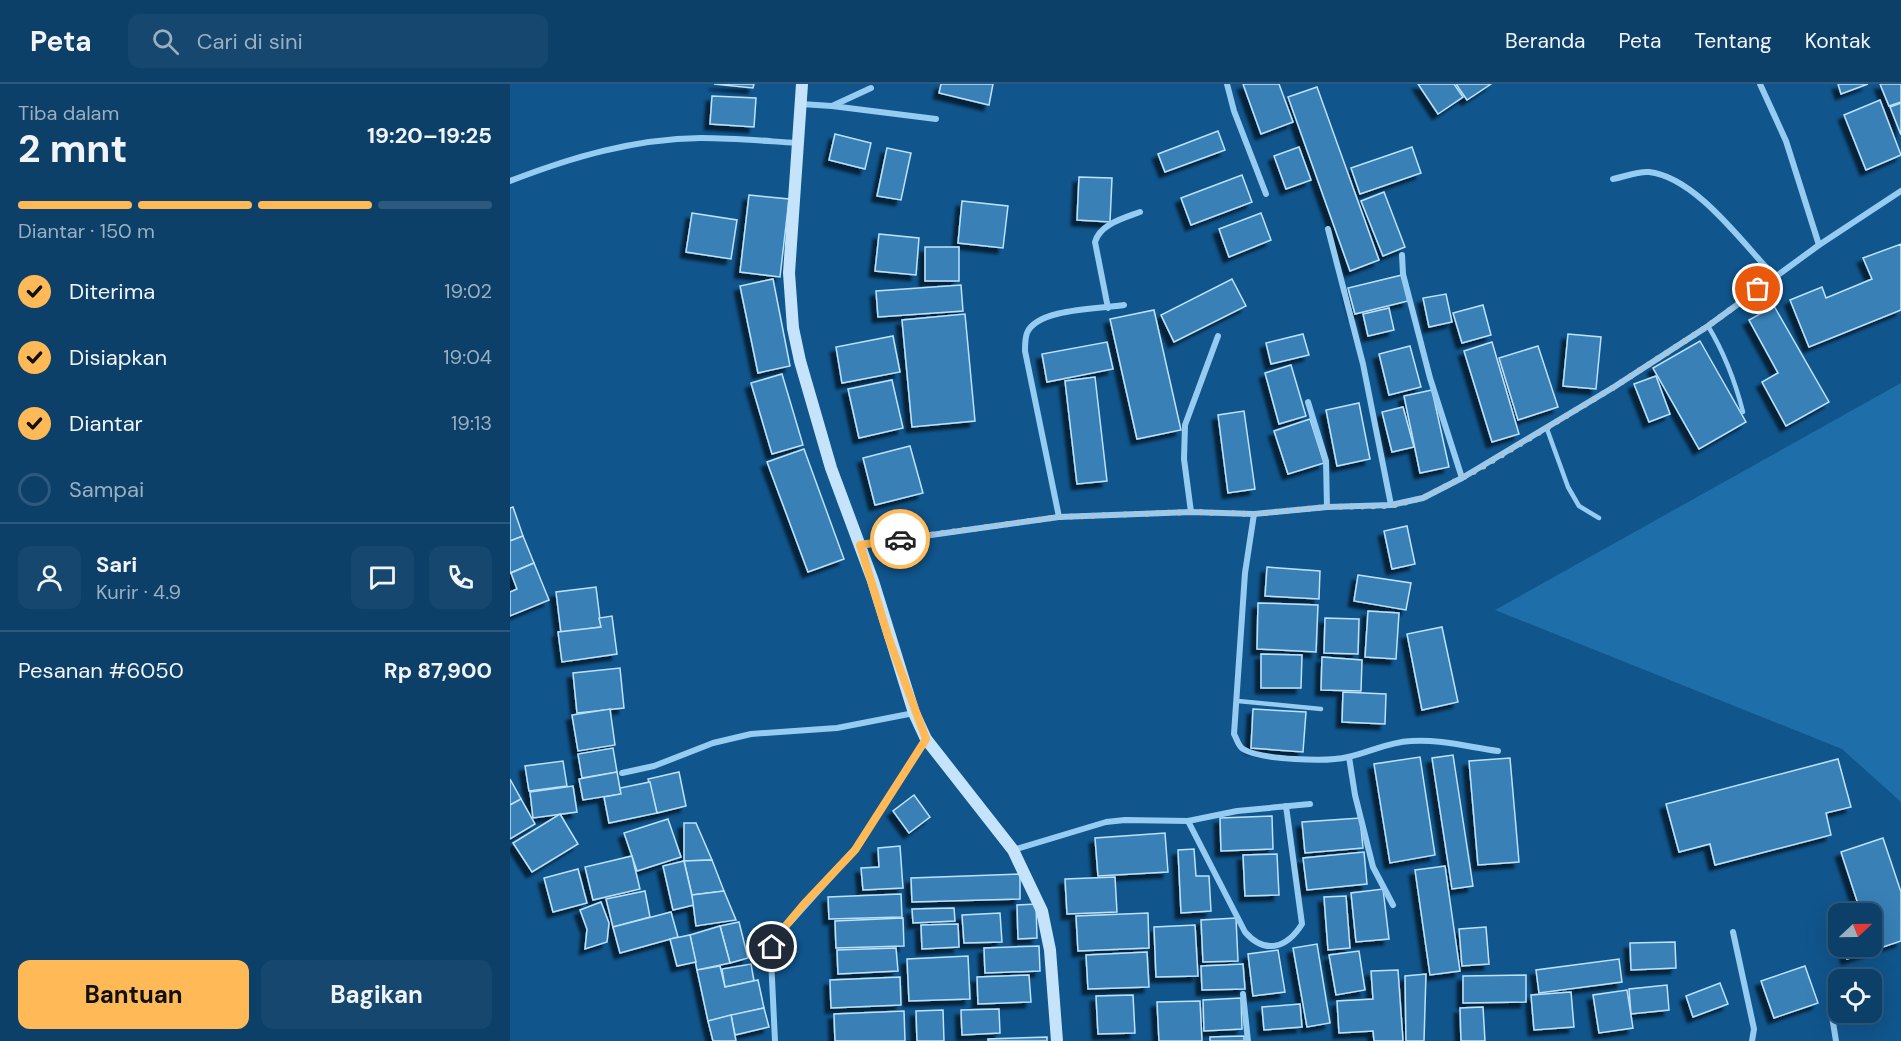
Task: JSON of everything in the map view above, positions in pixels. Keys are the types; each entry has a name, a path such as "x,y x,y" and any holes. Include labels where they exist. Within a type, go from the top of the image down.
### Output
{"street":[{"path":"802,84 789,273 793,328 831,468 860,545 914,713 926,739 1013,850 1042,911 1050,951 1057,1041"},
{"path":"1227,84 1234,111 1266,194"},
{"path":"1760,84 1786,141 1819,245"},
{"path":"832,106 871,88"},
{"path":"801,104 936,119"},
{"path":"510,181 571,158 636,144 700,138 797,143"},
{"path":"1613,179 1647,172 1660,174 1680,184 1714,210 1775,277"},
{"path":"860,545 1059,517 1191,512 1254,514 1327,507 1391,506 1423,498 1547,429 1708,326 1819,245 1901,191"},
{"path":"1108,308 1095,242 1097,234 1103,228 1140,212"},
{"path":"1328,229 1363,364 1391,506"},
{"path":"1402,255 1403,274 1430,378 1462,478"},
{"path":"1059,517 1025,351 1026,334 1032,325 1056,314 1124,305"},
{"path":"1191,512 1184,459 1185,425 1218,336"},
{"path":"1308,402 1326,461 1327,507"},
{"path":"1254,514 1245,573 1234,734 1240,748 1252,753 1319,761 1349,757 1391,743 1412,740 1431,740 1498,751"},
{"path":"622,773 654,766 713,742 751,734 837,728 914,713"},
{"path":"775,1041 771,958 777,936 855,850 926,739"},
{"path":"1349,757 1355,795 1373,867 1393,905"},
{"path":"1013,850 1106,822 1188,821 1237,811 1310,804"},
{"path":"1188,821 1245,932 1255,944 1267,947 1294,937 1302,924 1286,806"},
{"path":"1733,932 1754,1029 1752,1041"},
{"path":"1243,994 1248,1041"},
{"path":"1833,1023 1836,1041"}],"lane":[{"path":"1708,326 1731,371 1743,412"},
{"path":"1547,429 1568,487 1579,506 1599,518"},
{"path":"1238,701 1321,708"}],"shaded area":[{"path":"1901,383 1901,802 1842,749 1495,610"}],"building":[{"path":"714,84 754,84 753,88"},
{"path":"941,84 993,84 989,105 939,93"},
{"path":"1243,84 1279,84 1293,122 1261,134"},
{"path":"1418,84 1454,84 1463,97 1438,114"},
{"path":"1456,84 1491,84 1467,100"},
{"path":"1838,84 1868,84 1841,94"},
{"path":"1880,84 1901,84 1901,102 1889,106"},
{"path":"1317,87 1379,260 1350,271 1288,97"},
{"path":"712,96 756,98 754,127 710,124"},
{"path":"1880,100 1901,155 1866,170 1844,115"},
{"path":"1901,103 1901,135 1890,107"},
{"path":"1218,131 1225,150 1165,172 1158,154"},
{"path":"835,134 871,143 865,169 829,160"},
{"path":"1299,147 1311,180 1286,189 1274,156"},
{"path":"1412,147 1421,173 1360,194 1351,168"},
{"path":"887,148 911,153 901,200 877,196"},
{"path":"1242,175 1252,202 1191,225 1181,198"},
{"path":"1079,177 1112,178 1110,222 1077,220"},
{"path":"1384,192 1405,247 1383,256 1361,201"},
{"path":"749,195 789,199 780,277 740,272"},
{"path":"962,201 1008,206 1003,248 958,243"},
{"path":"692,213 737,220 731,259 686,252"},
{"path":"1261,213 1271,240 1229,257 1219,229"},
{"path":"879,234 919,238 916,275 875,271"},
{"path":"1901,244 1901,310 1809,347 1790,300 1822,287 1826,298 1872,279 1863,258"},
{"path":"925,247 959,247 959,281 925,281"},
{"path":"1402,275 1408,301 1355,314 1348,288"},
{"path":"773,279 790,366 758,373 740,286"},
{"path":"1232,279 1246,306 1174,342 1161,315"},
{"path":"961,285 963,311 878,317 876,291"},
{"path":"1446,294 1452,322 1429,327 1423,298"},
{"path":"1483,305 1491,335 1462,343 1453,313"},
{"path":"1774,306 1829,402 1786,426 1762,382 1778,373 1749,320"},
{"path":"1389,308 1394,330 1368,336 1363,314"},
{"path":"1154,310 1181,430 1137,439 1110,319"},
{"path":"965,314 975,421 912,427 902,320"},
{"path":"1303,334 1309,355 1271,364 1266,343"},
{"path":"1568,334 1601,337 1596,389 1563,386"},
{"path":"893,336 900,372 842,383 836,347"},
{"path":"1700,341 1746,422 1699,449 1653,368"},
{"path":"1107,342 1113,369 1047,382 1042,354"},
{"path":"1492,342 1519,434 1492,442 1464,351"},
{"path":"1410,346 1421,387 1389,395 1379,354"},
{"path":"1538,346 1558,407 1518,420 1499,358"},
{"path":"1291,365 1306,416 1279,424 1265,373"},
{"path":"782,374 803,445 772,454 751,383"},
{"path":"1656,376 1670,414 1649,422 1634,384"},
{"path":"1095,377 1107,481 1077,484 1065,381"},
{"path":"892,380 903,428 859,438 848,389"},
{"path":"1432,390 1449,467 1420,473 1404,396"},
{"path":"1359,403 1370,459 1337,466 1326,410"},
{"path":"1403,407 1414,447 1392,452 1382,412"},
{"path":"1244,411 1255,489 1228,493 1218,415"},
{"path":"1310,419 1324,463 1288,474 1274,431"},
{"path":"910,446 923,493 875,505 863,458"},
{"path":"804,449 844,559 808,572 767,462"},
{"path":"513,507 523,536 510,541 510,508"},
{"path":"1407,526 1415,564 1392,569 1384,531"},
{"path":"523,536 534,563 510,573 510,541"},
{"path":"534,563 549,600 510,616 510,592 517,589 511,573"},
{"path":"1267,567 1320,571 1319,599 1265,596"},
{"path":"1358,575 1411,583 1406,610 1354,601"},
{"path":"596,587 601,627 561,633 556,592"},
{"path":"1258,603 1318,605 1316,652 1257,649"},
{"path":"1368,611 1399,613 1396,659 1365,657"},
{"path":"612,616 617,654 562,662 558,632 601,627 599,618"},
{"path":"1325,618 1359,619 1358,654 1324,653"},
{"path":"1442,627 1458,702 1422,710 1407,634"},
{"path":"1261,654 1302,655 1301,688 1261,688"},
{"path":"1322,657 1362,660 1361,691 1321,690"},
{"path":"620,668 624,708 577,713 573,673"},
{"path":"1343,692 1386,694 1385,724 1342,722"},
{"path":"610,709 615,745 578,751 572,715"},
{"path":"1253,709 1306,712 1303,752 1251,748"},
{"path":"613,748 617,772 582,778 578,754"},
{"path":"1453,755 1473,886 1452,889 1432,758"},
{"path":"1420,757 1435,855 1390,863 1374,764"},
{"path":"1510,758 1519,862 1478,865 1469,761"},
{"path":"1838,759 1851,807 1826,813 1831,835 1715,865 1710,844 1679,852 1666,804"},
{"path":"563,761 567,786 529,791 525,766"},
{"path":"617,772 621,794 583,800 579,779"},
{"path":"679,772 686,806 657,813 648,779"},
{"path":"510,779 521,799 510,805"},
{"path":"650,782 657,813 609,823 604,797 621,794 620,788"},
{"path":"573,786 577,812 533,818 530,792"},
{"path":"914,795 930,817 909,833 893,811"},
{"path":"521,799 535,824 510,839 510,805"},
{"path":"560,814 578,844 532,872 513,843"},
{"path":"1272,816 1273,849 1221,851 1220,818"},
{"path":"1360,818 1363,848 1305,853 1302,822"},
{"path":"668,819 681,857 637,871 624,833"},
{"path":"684,823 696,823 712,860 684,861"},
{"path":"1165,833 1168,872 1098,876 1095,838"},
{"path":"1883,838 1901,892 1901,941 1882,947 1882,903 1858,903 1841,852"},
{"path":"900,846 903,888 863,890 861,868 879,867 878,848"},
{"path":"1194,849 1196,876 1209,876 1211,911 1181,913 1178,850"},
{"path":"1364,852 1367,884 1307,890 1303,858"},
{"path":"1277,854 1279,895 1245,896 1243,855"},
{"path":"632,856 640,889 593,900 585,867"},
{"path":"712,860 724,891 692,895 684,861"},
{"path":"684,861 694,905 673,910 663,866"},
{"path":"1445,866 1460,971 1430,975 1415,870"},
{"path":"578,869 587,903 553,912 544,878"},
{"path":"1020,874 1020,899 912,902 911,878"},
{"path":"1115,877 1117,912 1067,914 1065,879"},
{"path":"1383,889 1389,939 1356,942 1351,893"},
{"path":"645,891 650,917 613,927 606,899"},
{"path":"724,891 736,920 696,926 692,895"},
{"path":"901,894 902,917 829,919 828,897"},
{"path":"1346,896 1350,948 1328,950 1324,897"},
{"path":"601,902 609,923 607,942 585,949 587,929 580,910"},
{"path":"1036,904 1037,938 1018,939 1017,905"},
{"path":"954,908 955,921 913,923 912,909"},
{"path":"671,912 678,937 620,953 613,927"},
{"path":"1000,913 1002,942 964,943 962,915"},
{"path":"1148,913 1149,948 1078,951 1076,916"},
{"path":"903,918 904,946 836,948 835,921"},
{"path":"1236,918 1238,961 1203,962 1201,920"},
{"path":"739,922 748,958 730,963 720,926"},
{"path":"958,924 959,947 922,949 921,925"},
{"path":"1195,925 1198,976 1156,977 1154,927"},
{"path":"720,926 730,963 697,970 690,935"},
{"path":"1486,927 1489,964 1462,966 1459,929"},
{"path":"690,935 696,962 677,966 670,939"},
{"path":"1675,942 1676,968 1631,970 1630,943"},
{"path":"1317,944 1330,1023 1307,1027 1293,948"},
{"path":"1039,946 1040,971 985,973 984,948"},
{"path":"896,948 898,971 838,974 837,950"},
{"path":"1278,950 1285,992 1253,996 1248,954"},
{"path":"1359,951 1365,990 1336,995 1329,955"},
{"path":"1147,952 1149,987 1088,989 1086,955"},
{"path":"968,956 970,999 909,1001 907,959"},
{"path":"1619,959 1622,982 1539,993 1536,970"},
{"path":"751,964 754,981 725,987 722,969"},
{"path":"1243,964 1245,989 1202,990 1201,966"},
{"path":"720,966 725,987 758,980 764,1008 708,1021 697,970"},
{"path":"1805,966 1818,1003 1774,1018 1761,981"},
{"path":"1398,970 1403,1041 1374,1041 1373,1031 1339,1033 1337,1001 1373,999 1371,971"},
{"path":"1426,974 1424,1041 1406,1041 1405,976"},
{"path":"1029,975 1031,1002 978,1004 977,977"},
{"path":"1526,975 1526,1002 1463,1003 1463,976"},
{"path":"900,977 901,1005 831,1008 830,980"},
{"path":"1720,983 1728,1004 1693,1017 1686,996"},
{"path":"1667,985 1669,1010 1631,1014 1629,989"},
{"path":"1627,990 1633,1028 1599,1033 1593,995"},
{"path":"1571,992 1574,1027 1534,1030 1531,995"},
{"path":"1133,995 1135,1033 1098,1034 1096,996"},
{"path":"1241,998 1242,1029 1204,1031 1203,1000"},
{"path":"1200,1001 1202,1041 1159,1041 1157,1002"},
{"path":"1300,1004 1302,1027 1264,1030 1262,1007"},
{"path":"1483,1007 1485,1041 1461,1041 1460,1008"},
{"path":"764,1008 769,1027 735,1035 731,1015"},
{"path":"999,1009 1000,1033 962,1035 961,1010"},
{"path":"943,1010 944,1041 917,1041 916,1011"},
{"path":"904,1011 905,1041 835,1041 834,1014"},
{"path":"731,1015 736,1041 713,1041 708,1021"},
{"path":"1244,1036 1244,1041 1210,1041 1210,1037"},
{"path":"1047,1037 1047,1041 988,1041 988,1039"}],"way so far":[{"path":"900,539 1059,517 1191,512 1254,514 1327,507 1391,506 1423,498 1479,469 1547,429 1708,326 1758,289"}],"route":[{"path":"772,947 777,936 804,904 855,850 926,739 914,713 860,545 900,539"}]}
